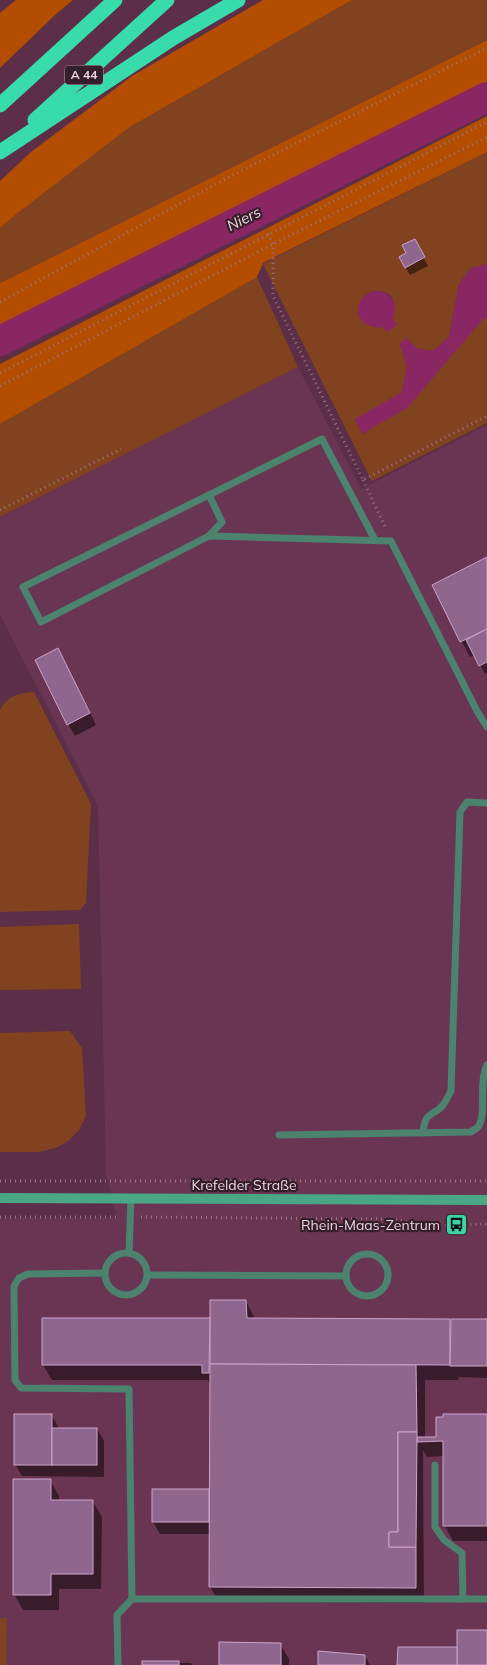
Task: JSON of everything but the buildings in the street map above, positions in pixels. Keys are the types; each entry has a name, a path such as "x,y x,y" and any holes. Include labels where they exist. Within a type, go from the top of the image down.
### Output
{"highway":[{"name":"A 44","path":"0,105 115,0"},
{"name":"A 44","path":"0,151 168,0"},
{"path":"0,151 173,38 238,0"}],"street":[{"name":"Krefelder Straße","path":"0,1198 487,1200"}],"lane":[{"path":"209,495 222,522 209,536 41,622 23,587 322,439 375,540"},
{"path":"209,536 391,541 477,712 487,727"},
{"path":"423,1133 424,1121 442,1107 451,1091 460,812 467,802 487,803"},
{"path":"279,1136 471,1132 478,1127 482,1115 482,1079 487,1065"},
{"path":"128,1253 131,1198"},
{"path":"122,1253 128,1253 140,1258 147,1268 148,1275 143,1288 132,1295 126,1296 113,1291 108,1286 105,1273 110,1260 122,1253"},
{"path":"367,1254 373,1255 384,1263 388,1275 387,1282 383,1288 371,1296 364,1296 351,1289 346,1276 350,1263 354,1258 367,1254"},
{"path":"105,1273 28,1274 19,1278 14,1286 15,1380 21,1388 129,1389 132,1599 117,1615 118,1665"},
{"path":"148,1275 346,1276"},
{"path":"435,1466 434,1527 444,1540 462,1554 463,1599"},
{"path":"132,1599 487,1599"}],"path":[{"path":"0,302 231,176 487,48"},
{"path":"0,373 487,122"},
{"path":"0,386 273,244 487,137"},
{"path":"268,234 273,244 273,296 364,480 391,541"},
{"path":"364,480 487,416"},
{"path":"0,510 122,449"},
{"path":"0,1181 487,1181"},
{"path":"0,1217 394,1219 431,1226 487,1224"}],"shaded area":[{"path":"16,0 73,0 0,68 0,13"},
{"path":"263,0 352,0 130,127 0,228 0,181 31,152 132,76"},
{"path":"352,0 487,0 487,40 0,283 0,228 14,216 130,127"},
{"path":"487,40 487,84 0,334 0,283"},
{"path":"487,116 487,152 263,263 257,277 0,424 0,364"},
{"path":"487,152 487,264 471,268 459,284 449,337 433,351 418,349 406,339 400,344 407,367 402,393 355,420 363,434 484,318 487,318 487,423 372,481 263,264","holes":["414,239 425,257 405,268 399,257 406,253 402,245","374,291 383,292 393,299 394,311 387,332 383,327 361,319 359,306 363,298"]},
{"path":"487,264 487,318 484,318 407,408 362,434 355,419 402,392 407,367 400,344 406,338 418,349 433,351 449,337 459,284 471,268"},
{"path":"257,277 298,367 0,517 0,403"},
{"path":"374,291 380,291 389,295 394,303 395,313 393,319 397,325 387,332 383,327 374,327 366,324 358,314 360,301"},
{"path":"298,367 361,489 487,425 487,1665 6,1665 7,1618 0,1618 0,1218 117,1218 106,1173 98,806 0,615 0,517"},
{"path":"34,692 91,804 86,903 80,910 0,912 0,710 10,698 23,693"},
{"path":"79,924 81,989 0,990 0,927"},
{"path":"70,1031 82,1048 86,1116 79,1130 68,1141 58,1147 39,1152 0,1152 0,1033"},
{"path":"0,1618 7,1618 6,1665 0,1665"}],"waterway":[{"name":"Niers","path":"0,341 487,97"}],"place":[{"name":"Rhein-Maas-Zentrum","path":"456,1225"}]}
